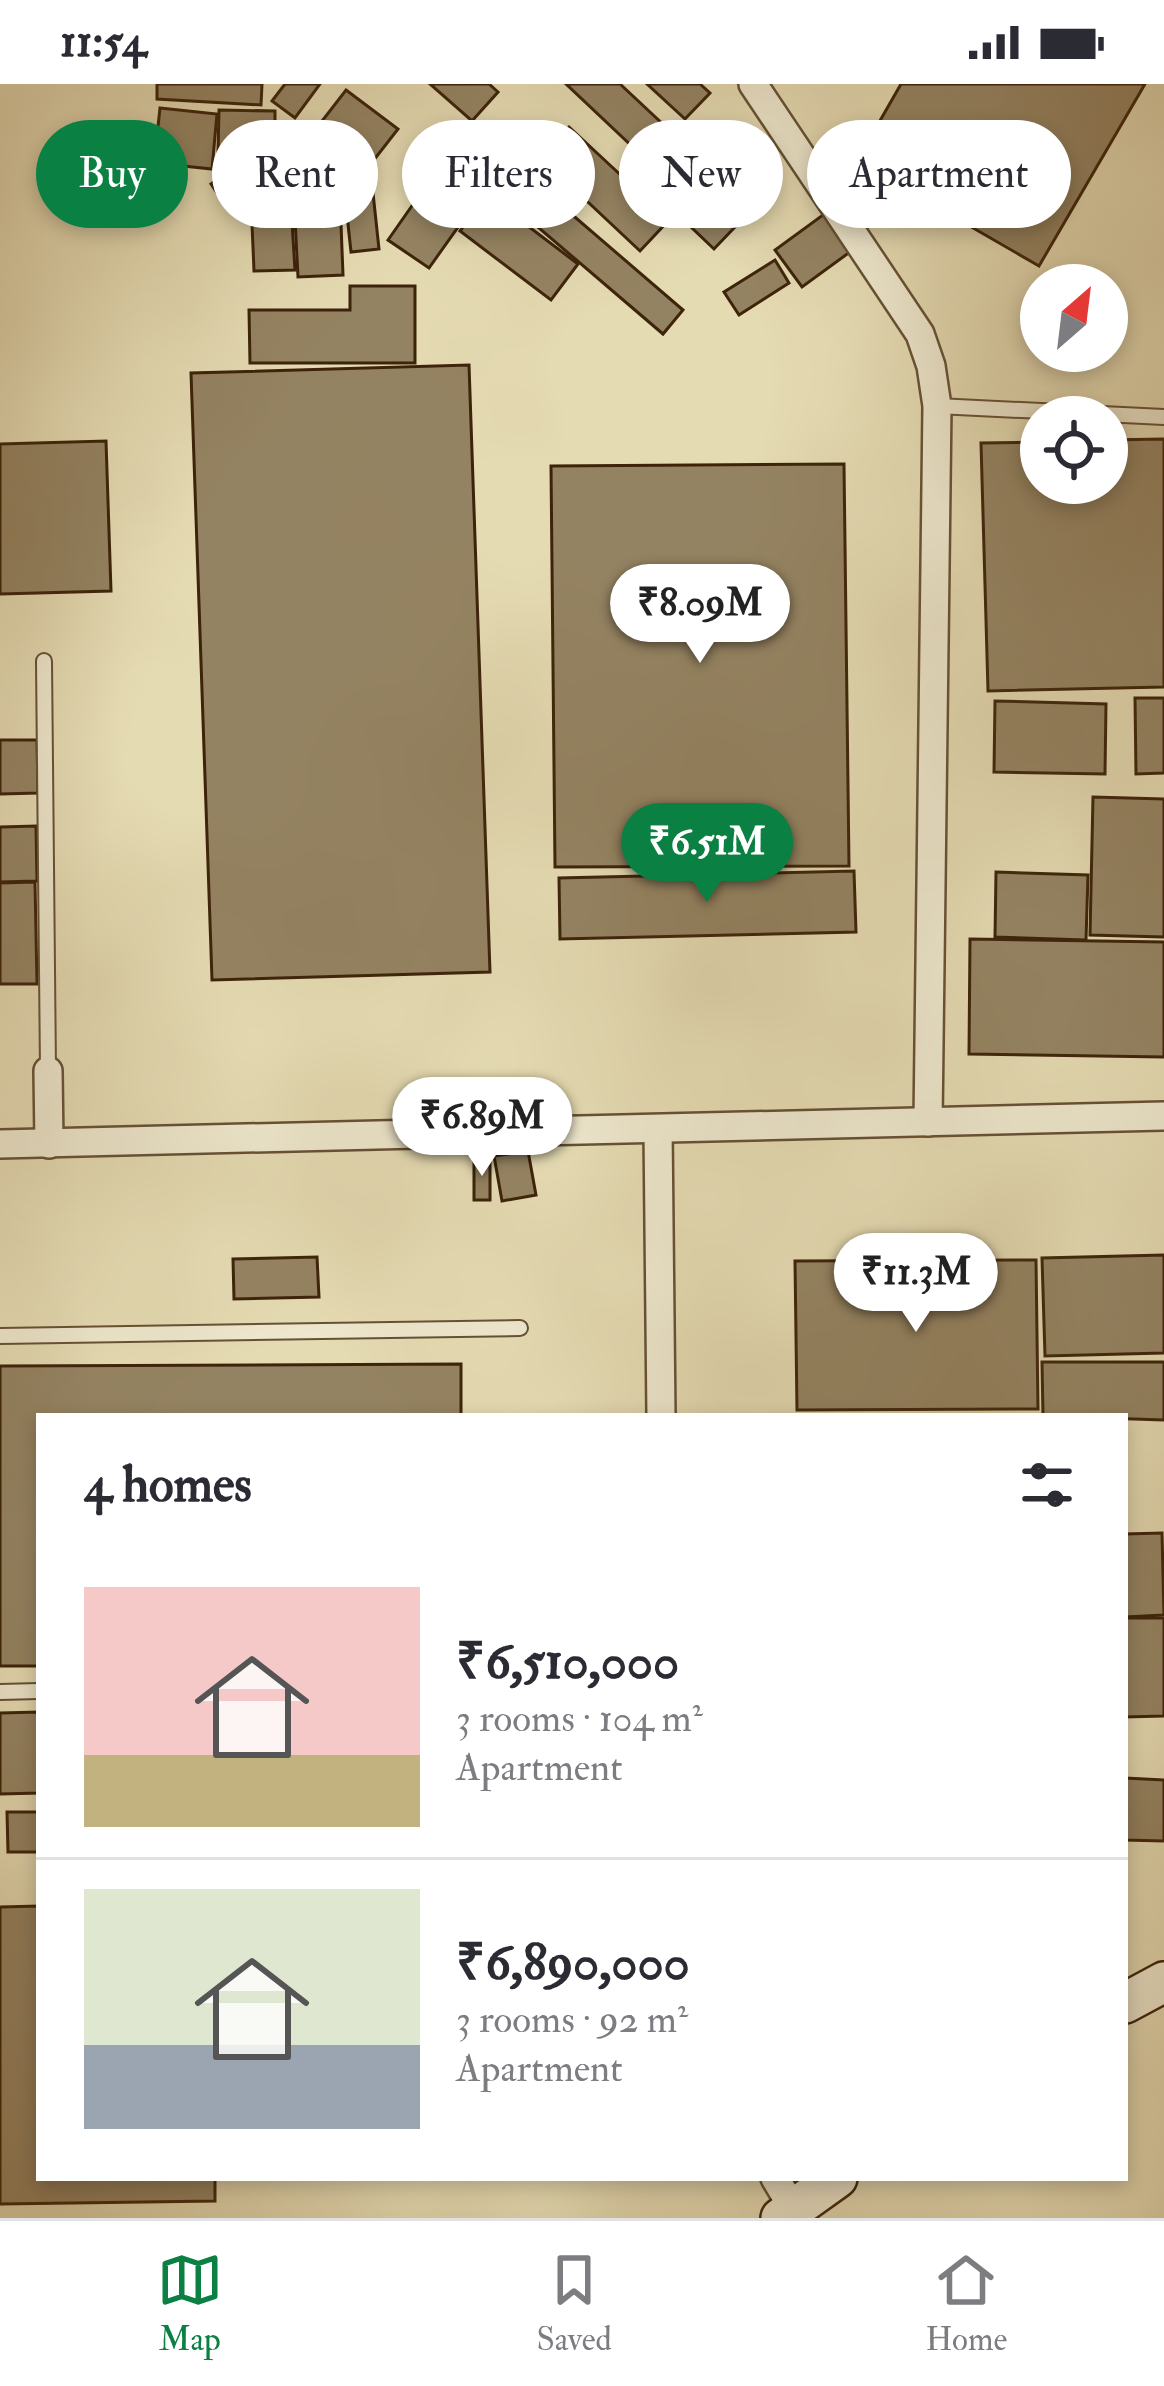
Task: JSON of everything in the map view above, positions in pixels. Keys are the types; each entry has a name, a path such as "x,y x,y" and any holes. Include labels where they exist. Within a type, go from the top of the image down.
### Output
{"street":[{"path":"753,84 920,334 931,366 937,406 928,1122"},
{"path":"48,1071 49,1144"},
{"path":"0,1144 1164,1116"},
{"path":"658,1129 661,1413"},
{"path":"1128,2001 1164,1982"},
{"path":"783,2201 830,2181"}],"lane":[{"path":"937,406 1164,417"},
{"path":"44,662 48,1071"},
{"path":"0,1336 520,1328"},
{"path":"0,1692 36,1691"}],"building":[{"path":"157,84 262,84 261,105 157,99"},
{"path":"285,84 320,84 295,118 272,101"},
{"path":"430,84 489,84 498,92 471,120"},
{"path":"566,84 620,84 658,120 619,120 619,134"},
{"path":"647,84 700,84 710,93 685,119"},
{"path":"901,84 1145,84 1071,211 1071,120 880,120"},
{"path":"346,90 398,129 378,155 378,120 323,120"},
{"path":"160,108 217,114 212,120 212,169 188,167 188,120 159,120"},
{"path":"219,110 275,111 275,120 219,120"},
{"path":"595,151 619,174 619,228 662,228 640,251 595,209"},
{"path":"402,220 402,228 457,228 429,268 388,240"},
{"path":"807,227 839,228 854,249 802,287 775,250"},
{"path":"252,228 292,228 295,270 254,271"},
{"path":"295,228 341,228 343,275 298,277"},
{"path":"348,228 377,228 379,249 351,252"},
{"path":"531,228 578,264 551,300 460,231"},
{"path":"539,228 588,228 683,310 663,334"},
{"path":"692,228 734,228 714,249"},
{"path":"973,228 1061,228 1040,264"},
{"path":"775,260 789,283 739,315 724,292"},
{"path":"350,286 415,286 415,363 250,363 249,310 350,310"},
{"path":"469,365 490,972 212,980 191,373"},
{"path":"1164,439 1164,687 988,691 981,443 1020,442 1020,504 1128,504 1128,440"},
{"path":"106,441 111,591 0,594 0,444"},
{"path":"844,464 849,866 555,867 551,466"},
{"path":"1135,698 1164,698 1164,773 1136,774"},
{"path":"995,701 1106,704 1105,774 994,772"},
{"path":"0,740 37,740 38,793 0,794"},
{"path":"1093,797 1164,799 1164,937 1090,935"},
{"path":"36,826 37,881 0,882 0,827"},
{"path":"854,871 856,932 560,939 559,878"},
{"path":"996,872 1088,875 1086,940 995,937"},
{"path":"35,882 37,984 0,984 0,883"},
{"path":"970,939 1164,942 1164,1057 969,1054"},
{"path":"528,1151 536,1195 502,1201 494,1156"},
{"path":"474,1158 490,1158 490,1200 474,1200"},
{"path":"1164,1255 1164,1353 1045,1356 1042,1258"},
{"path":"317,1257 319,1297 234,1299 233,1259"},
{"path":"1036,1260 1038,1409 797,1410 795,1261"},
{"path":"1042,1362 1164,1362 1164,1420 1128,1419 1128,1413 1043,1413"},
{"path":"461,1364 461,1413 36,1413 36,1666 0,1666 0,1366"},
{"path":"1162,1533 1164,1615 1128,1617 1128,1534"},
{"path":"1128,1618 1164,1618 1164,1716 1128,1717"},
{"path":"36,1712 36,1793 0,1794 0,1713"},
{"path":"1128,1778 1164,1780 1164,1841 1128,1840"},
{"path":"7,1812 36,1812 36,1852 8,1852"},
{"path":"36,1906 36,2181 215,2181 215,2201 0,2204 0,1907"}]}
